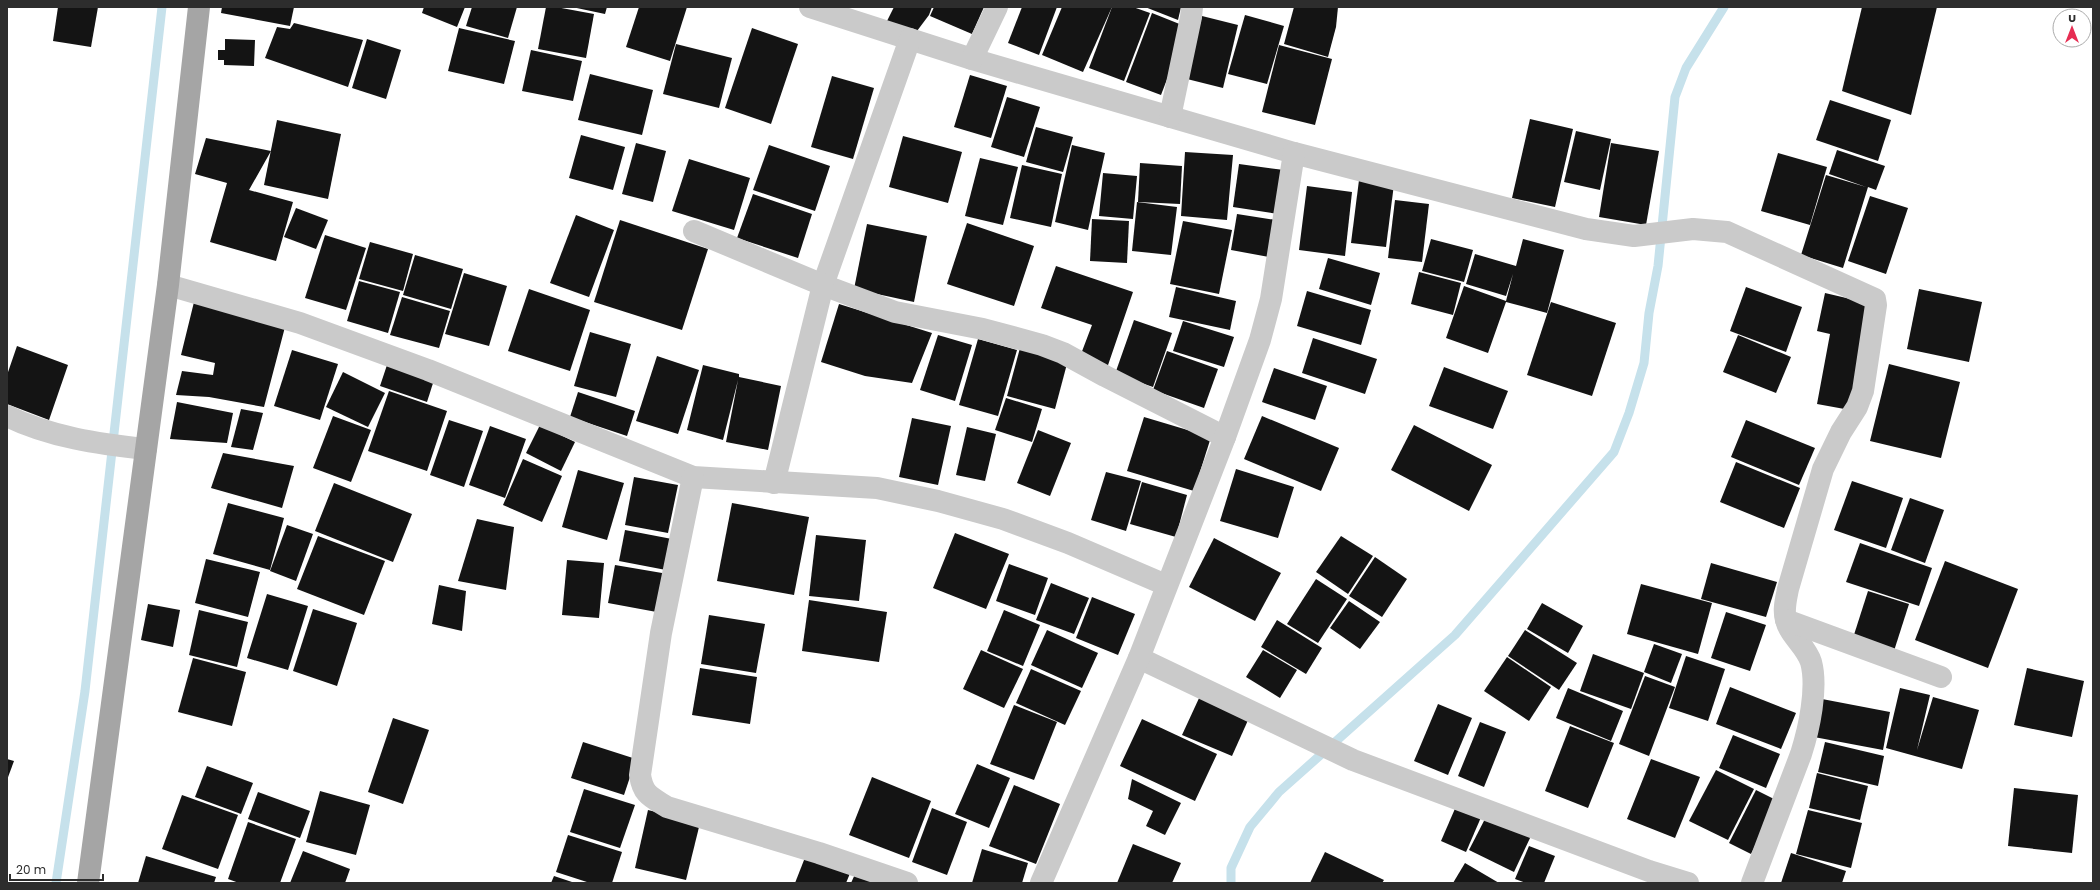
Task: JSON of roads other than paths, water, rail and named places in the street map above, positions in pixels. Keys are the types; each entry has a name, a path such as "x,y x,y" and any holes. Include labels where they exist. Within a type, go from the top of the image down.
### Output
{"main road":[{"path":"88,883 168,285 199,7"}],"street":[{"path":"810,7 972,59 1294,153 1586,229 1634,236 1693,228 1727,232 1872,297 1876,302 1863,391 1858,407 1841,432 1818,484 1788,589 1785,605 1786,620 1811,662 1813,693 1806,740 1752,883"},
{"path":"972,59 996,7"},
{"path":"1170,117 1192,18 1192,7"},
{"path":"774,483 823,285 910,39"},
{"path":"1041,883 1138,658 1225,436 1260,340 1271,299 1294,153"},
{"path":"694,231 823,285 895,312 983,329 1063,353 1105,376 1225,436"},
{"path":"168,285 300,323 428,370 693,477 877,488 938,501 1003,519 1039,532 1166,585"},
{"path":"7,416 31,427 92,443 146,449"},
{"path":"693,477 661,633 642,759 640,775 646,794 667,807 907,883"},
{"path":"1786,620 1941,677"},
{"path":"1138,658 1353,760 1647,877 1688,883"}],"waterway":[{"path":"56,883 85,691 162,7"},
{"path":"1231,883 1231,868 1250,827 1279,792 1455,635 1614,452 1629,413 1644,363 1649,313 1658,266 1675,97 1686,68 1724,7"}]}
